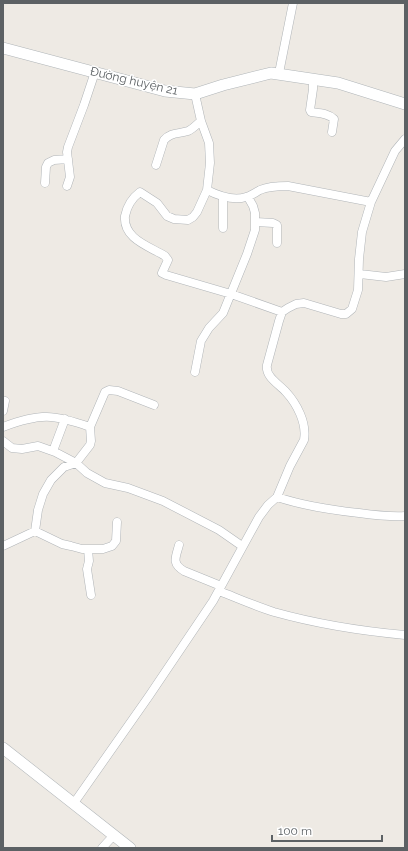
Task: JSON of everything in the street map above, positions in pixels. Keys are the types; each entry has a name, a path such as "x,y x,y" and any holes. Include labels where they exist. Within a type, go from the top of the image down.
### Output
{"street":[{"path":"279,73 293,3"},
{"name":"Đường huyện 21","path":"3,48 165,91 195,94 223,85 272,73 279,73 338,83 405,104"},
{"path":"67,186 70,176 68,147 95,72"},
{"path":"313,79 310,110 311,112 331,116 334,119 332,132"},
{"path":"195,94 210,152 207,190 197,212 188,220 174,219 166,216 157,203 140,192 128,205 125,220 126,228 131,236 165,256 168,260 162,273 231,294 282,312"},
{"path":"156,165 164,140 167,137 173,134 188,131 201,121"},
{"path":"74,803 149,696 220,588 242,546 264,510 278,497 290,466 304,440 305,435 304,425 294,404 285,391 267,372 267,365 282,312 299,303 309,304 341,314 349,312 354,304 358,290 360,274 359,258 362,232 371,202 394,151 405,139"},
{"path":"45,183 46,168 48,163 54,160 68,159"},
{"path":"207,190 233,199 248,197 261,190 279,186 288,186 371,202"},
{"path":"223,196 223,228"},
{"path":"195,372 201,341 209,328 223,313 255,230 256,222 253,206 248,197"},
{"path":"256,222 273,223 278,225 277,243"},
{"path":"360,274 386,276 405,274"},
{"path":"35,531 38,510 43,494 51,480 64,467 76,463 90,445 90,427 103,396 109,390 118,391 154,405"},
{"path":"3,410 5,401"},
{"path":"3,427 29,418 50,416 90,427"},
{"path":"53,451 65,419"},
{"path":"3,442 12,448 22,449 38,446 53,451 76,463 87,473 105,483 128,488 163,501 219,530 242,546"},
{"path":"278,497 327,510 382,516 405,516"},
{"path":"35,531 62,544 82,549 103,549 112,546 116,541 117,522"},
{"path":"3,546 35,531"},
{"path":"179,545 175,559 178,567 220,588 273,611 312,621 405,635"},
{"path":"88,549 89,561 87,570 91,595"},
{"path":"3,748 130,848"},
{"path":"102,848 114,835"}]}
